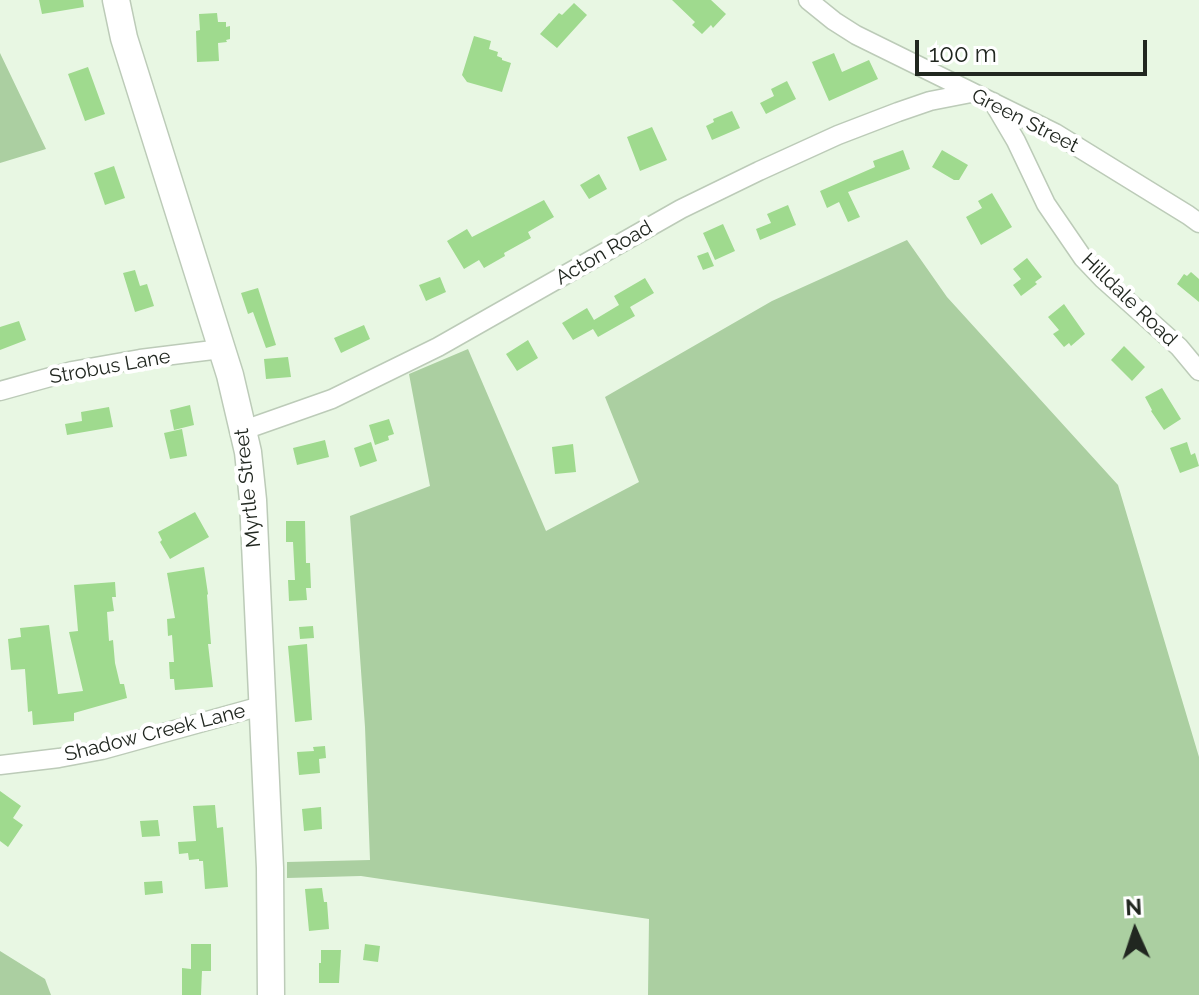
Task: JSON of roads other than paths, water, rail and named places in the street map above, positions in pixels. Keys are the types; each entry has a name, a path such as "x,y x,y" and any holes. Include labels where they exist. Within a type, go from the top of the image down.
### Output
{"street":[{"name":"Myrtle Street","path":"116,0 124,38 244,430 251,476 271,880 271,995"},
{"name":"Green Street","path":"808,0 856,35 1055,133 1199,223"},
{"name":"Acton Road","path":"244,430 332,399 424,354 681,209 759,171 898,112 930,101 971,93"},
{"name":"Hilldale Road","path":"993,102 1016,141 1046,204 1083,258 1179,347 1199,371"},
{"name":"Strobus Lane","path":"0,391 72,371 221,349"},
{"name":"Shadow Creek Lane","path":"0,765 102,750 261,706"}]}
